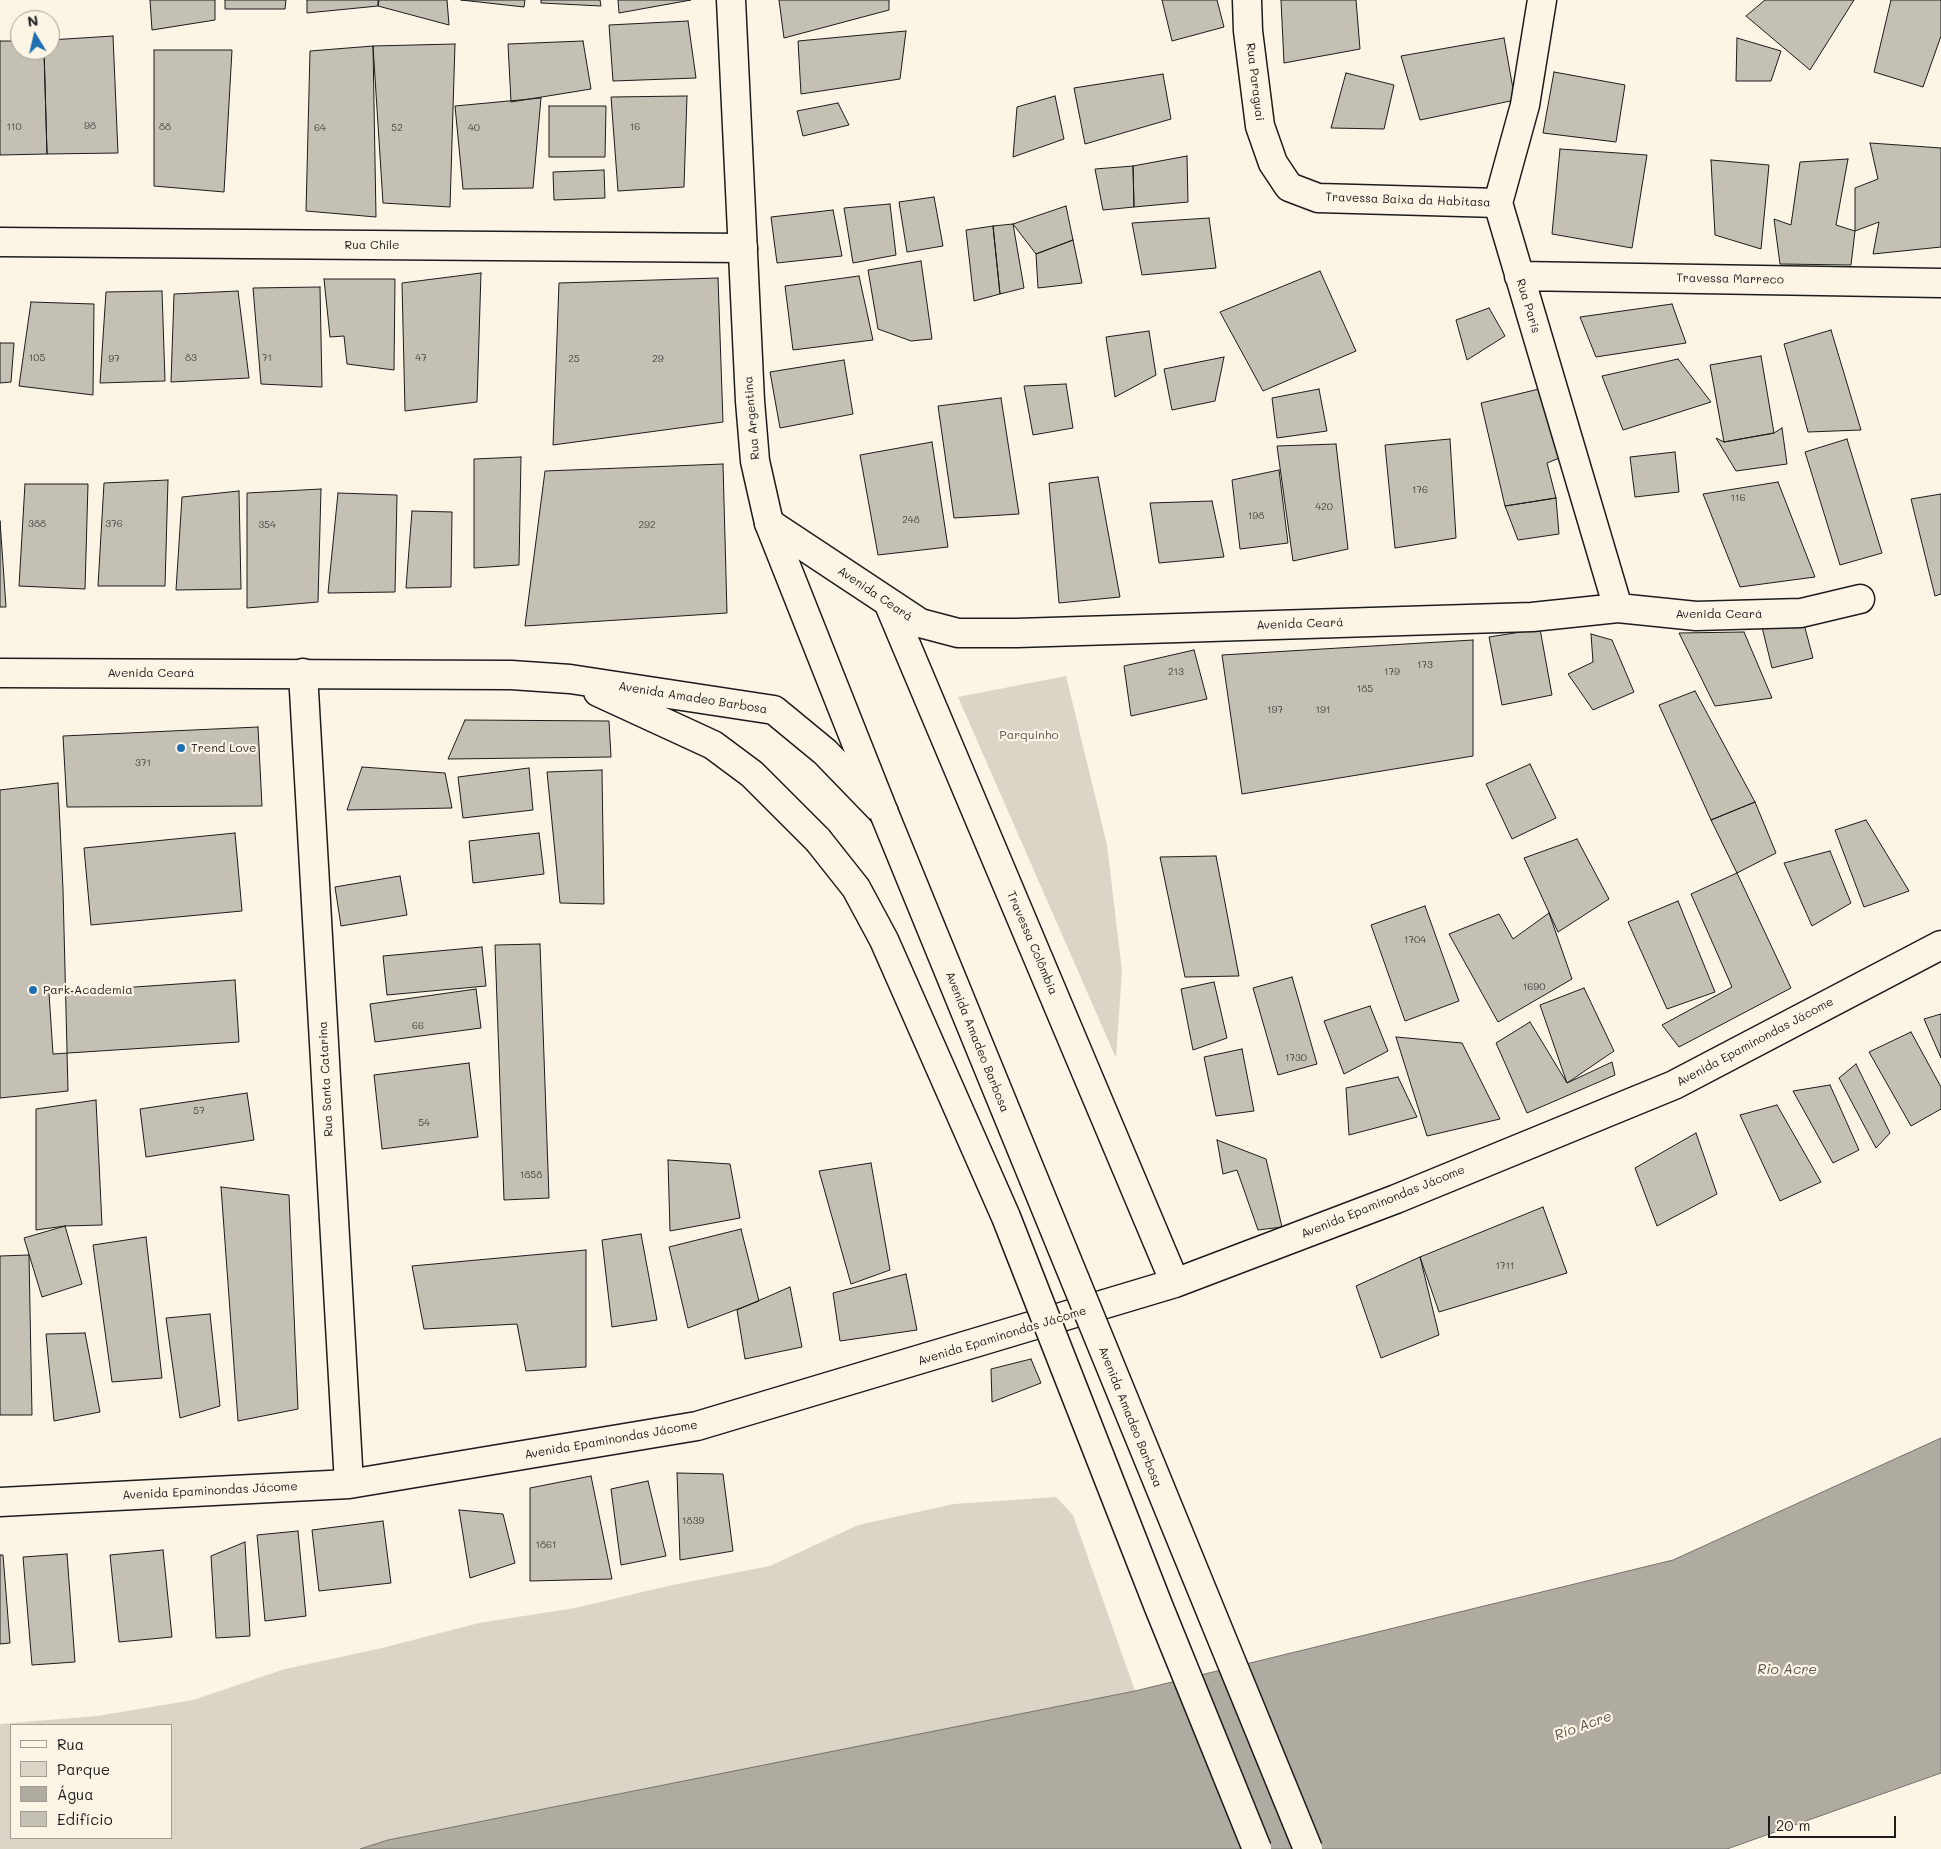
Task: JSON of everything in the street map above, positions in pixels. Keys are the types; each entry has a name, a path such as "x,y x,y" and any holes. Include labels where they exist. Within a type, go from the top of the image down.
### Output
{"street":[{"name":"Rua Argentina","path":"731,0 750,401 755,461 769,523 884,813"},
{"name":"Rua Paraguai","path":"1246,0 1260,126 1273,163 1289,187"},
{"path":"1498,203 1525,105 1542,0"},
{"name":"Travessa Baixa da Habitasa","path":"1289,187 1318,198 1498,203"},
{"name":"Rua Paris","path":"1498,203 1618,608"},
{"name":"Rua Chile","path":"0,242 743,248"},
{"name":"Travessa Marreco","path":"1519,276 1941,283"},
{"name":"Avenida Ceará","path":"769,523 920,623 958,633 1532,617 1618,608 1696,616 1801,613 1860,599"},
{"name":"Travessa Colômbia","path":"888,602 1176,1284"},
{"name":"Avenida Ceará","path":"0,674 303,673"},
{"name":"Avenida Amadeo Barbosa","path":"303,673 511,675 570,679 774,710 825,752 884,813 1308,1849"},
{"name":"Rua Santa Catarina","path":"303,673 349,1484"},
{"path":"570,679 713,745 752,774 818,840 856,888 884,940 1002,1208 1158,1605 1257,1849"},
{"name":"Avenida Epaminondas Jácome","path":"0,1502 349,1484 697,1426 1176,1284 1396,1199 1674,1085 1941,945"}],"green space":[{"name":"Parquinho","path":"1066,676 1107,845 1122,971 1116,1058 958,697"},
{"path":"1056,1497 1073,1515 1135,1691 388,1840 360,1849 0,1849 0,1724 97,1716 193,1700 285,1669 382,1648 479,1623 575,1608 672,1585 770,1566 858,1525 954,1504"}],"water":[{"name":"Rio Acre","path":"1941,1438 1941,1773 1727,1849 360,1849 388,1840 1135,1691 1673,1560"}],"building":[{"path":"150,0 215,0 215,20 152,30"},
{"path":"225,0 286,0 285,9 225,9"},
{"path":"307,0 378,0 378,6 307,13"},
{"path":"379,0 447,0 449,25 378,6"},
{"path":"461,0 525,0 524,7"},
{"path":"541,0 600,0 601,6 541,3"},
{"path":"618,0 691,0 619,13"},
{"path":"779,0 889,0 889,10 784,38"},
{"path":"1162,0 1217,0 1224,27 1172,41"},
{"path":"1281,0 1356,0 1360,49 1284,63"},
{"path":"1765,0 1854,0 1810,70 1746,16"},
{"path":"1891,0 1941,0 1941,36 1923,87 1874,72"},
{"path":"688,21 696,78 613,81 609,25"},
{"path":"906,31 900,79 801,94 798,41"},
{"path":"113,36 118,153 47,154 44,60 60,60 60,39"},
{"path":"1504,38 1515,100 1420,120 1401,56"},
{"path":"1737,38 1781,51 1771,81 1736,81"},
{"path":"0,41 10,41 10,60 44,60 47,154 0,155"},
{"path":"583,41 591,89 511,102 508,44"},
{"path":"455,44 450,207 383,203 373,46"},
{"path":"373,46 376,217 306,211 310,51"},
{"path":"154,50 232,50 224,192 154,186"},
{"path":"1554,72 1625,85 1616,142 1543,133"},
{"path":"1346,73 1394,85 1384,129 1331,128"},
{"path":"1163,74 1171,119 1085,144 1074,88"},
{"path":"687,96 684,187 618,191 611,97"},
{"path":"1055,96 1064,139 1013,157 1017,107"},
{"path":"541,98 533,188 463,189 455,106"},
{"path":"838,103 849,125 803,136 797,111"},
{"path":"549,106 606,106 605,157 549,157"},
{"path":"1870,143 1941,148 1941,247 1873,254 1879,222 1855,231 1855,188 1878,179"},
{"path":"1560,149 1647,155 1632,248 1552,234"},
{"path":"1187,156 1188,202 1134,207 1133,166"},
{"path":"1848,159 1836,225 1855,231 1851,265 1780,264 1774,219 1791,225 1800,162"},
{"path":"1711,160 1769,165 1761,249 1715,235"},
{"path":"1133,166 1134,207 1103,210 1095,169"},
{"path":"604,170 605,198 554,200 553,172"},
{"path":"934,197 943,246 907,252 899,202"},
{"path":"890,204 896,255 853,263 844,208"},
{"path":"1066,206 1073,240 1036,254 1013,224"},
{"path":"833,210 842,256 777,263 771,217"},
{"path":"1209,218 1216,268 1142,275 1132,223"},
{"path":"1013,224 1024,288 1000,294 993,226"},
{"path":"993,226 1000,294 974,301 966,230"},
{"path":"1073,240 1082,283 1038,288 1036,254"},
{"path":"921,261 932,339 911,341 878,329 868,270"},
{"path":"1320,271 1356,351 1263,391 1220,312"},
{"path":"481,273 477,402 405,411 402,283"},
{"path":"859,276 873,340 793,350 785,286"},
{"path":"718,278 723,422 553,445 559,283"},
{"path":"324,279 395,279 394,370 347,364 344,336 330,337"},
{"path":"320,287 322,387 261,384 253,288"},
{"path":"162,291 165,381 100,383 106,292"},
{"path":"238,291 249,378 171,382 174,294"},
{"path":"31,302 94,304 93,395 19,386"},
{"path":"1672,304 1686,343 1596,357 1580,317"},
{"path":"1489,308 1505,336 1467,360 1456,320"},
{"path":"1831,330 1861,430 1808,432 1784,344"},
{"path":"1149,331 1156,375 1115,397 1106,337"},
{"path":"0,343 14,343 11,382 0,383"},
{"path":"1761,356 1774,433 1724,442 1710,365"},
{"path":"1224,357 1215,401 1172,410 1164,369"},
{"path":"1678,359 1711,402 1623,430 1602,376"},
{"path":"844,360 853,414 780,428 770,372"},
{"path":"1066,384 1073,428 1033,435 1024,386"},
{"path":"1319,389 1327,431 1277,438 1272,398"},
{"path":"1539,389 1567,455 1547,463 1556,498 1505,506 1481,403"},
{"path":"1001,398 1019,514 954,518 938,406"},
{"path":"1782,428 1787,464 1736,471 1716,438 1724,442 1774,433"},
{"path":"1450,439 1456,538 1395,548 1385,445"},
{"path":"1847,439 1882,553 1840,565 1805,452"},
{"path":"932,442 948,547 878,555 860,455"},
{"path":"1336,444 1348,549 1293,561 1277,446"},
{"path":"1675,452 1679,492 1635,497 1630,457"},
{"path":"521,457 519,565 474,568 474,459"},
{"path":"723,464 727,613 525,626 545,471"},
{"path":"1279,470 1288,543 1240,549 1232,480"},
{"path":"1098,477 1120,597 1059,603 1049,483"},
{"path":"168,480 165,586 98,586 104,483"},
{"path":"1778,482 1815,577 1740,587 1703,494"},
{"path":"25,484 88,484 85,589 19,586"},
{"path":"321,489 318,602 247,608 247,493"},
{"path":"239,491 241,589 176,590 182,497"},
{"path":"338,493 397,495 395,592 328,593"},
{"path":"1941,494 1941,594 1935,596 1911,499"},
{"path":"1556,498 1559,534 1518,540 1505,506"},
{"path":"1212,501 1224,557 1159,563 1150,503"},
{"path":"412,511 452,512 451,587 406,588"},
{"path":"0,521 6,607 0,607"},
{"path":"1801,613 1813,658 1772,668 1761,623"},
{"path":"1540,629 1552,695 1502,705 1489,637"},
{"path":"1744,632 1772,698 1715,706 1679,633"},
{"path":"1591,634 1612,640 1634,692 1593,710 1568,674 1593,662"},
{"path":"1473,640 1473,756 1242,794 1222,655"},
{"path":"1194,650 1207,699 1131,716 1124,666"},
{"path":"1695,691 1755,802 1711,820 1659,705"},
{"path":"465,720 609,721 611,757 448,759"},
{"path":"258,727 262,806 67,807 63,736"},
{"path":"1530,764 1556,818 1512,839 1486,784"},
{"path":"362,767 445,773 452,808 347,810"},
{"path":"529,768 533,810 463,818 458,777"},
{"path":"602,770 604,904 560,903 547,772"},
{"name":"Park Academia","path":"58,783 63,889 68,1091 0,1098 0,790"},
{"path":"1755,802 1776,853 1737,873 1711,820"},
{"path":"1866,820 1909,891 1864,907 1835,830"},
{"path":"235,833 242,911 91,925 84,848"},
{"path":"539,833 544,874 473,883 469,841"},
{"path":"1577,839 1609,899 1558,932 1524,858"},
{"path":"1830,851 1851,903 1812,926 1784,863"},
{"path":"1216,856 1239,976 1185,977 1160,857"},
{"path":"1737,873 1791,988 1679,1047 1662,1025 1732,987 1691,894"},
{"path":"400,876 407,915 341,926 335,887"},
{"path":"1678,901 1715,992 1667,1009 1628,922"},
{"path":"1425,906 1459,1001 1405,1021 1371,925"},
{"path":"1549,913 1572,979 1498,1022 1449,934 1499,914 1513,939"},
{"path":"540,944 549,1198 504,1200 495,945"},
{"path":"482,947 486,986 387,995 383,956"},
{"path":"1292,977 1317,1064 1278,1075 1253,988"},
{"path":"235,980 239,1042 53,1054 49,993"},
{"path":"1214,982 1227,1038 1193,1050 1181,989"},
{"path":"1584,988 1614,1051 1567,1083 1540,1005"},
{"path":"476,989 481,1028 375,1042 370,1004"},
{"path":"1370,1006 1388,1051 1344,1074 1324,1021"},
{"path":"1941,1014 1941,1058 1924,1019"},
{"path":"1530,1022 1567,1083 1612,1062 1615,1075 1527,1113 1496,1043"},
{"path":"1911,1032 1941,1087 1941,1109 1911,1126 1869,1052"},
{"path":"1396,1037 1462,1043 1500,1119 1427,1136"},
{"path":"1242,1049 1254,1111 1216,1116 1204,1057"},
{"path":"469,1063 478,1137 382,1149 374,1075"},
{"path":"1856,1064 1890,1133 1876,1148 1839,1078"},
{"path":"1398,1077 1417,1117 1349,1135 1346,1088"},
{"path":"1830,1085 1859,1150 1833,1163 1793,1091"},
{"path":"247,1093 254,1140 146,1157 140,1109"},
{"path":"96,1100 102,1225 65,1226 36,1230 36,1109"},
{"path":"1777,1105 1821,1182 1780,1201 1740,1115"},
{"path":"1696,1133 1717,1194 1657,1226 1635,1168"},
{"path":"1217,1140 1266,1159 1282,1227 1258,1230 1237,1170 1223,1174"},
{"path":"668,1160 730,1164 740,1218 670,1231"},
{"path":"871,1163 890,1270 851,1284 819,1171"},
{"path":"221,1187 289,1195 298,1409 238,1421"},
{"path":"1543,1207 1567,1273 1439,1312 1420,1257"},
{"path":"65,1226 82,1284 42,1297 24,1238"},
{"path":"741,1229 759,1301 688,1328 669,1247"},
{"path":"641,1234 657,1320 612,1327 602,1240"},
{"path":"146,1237 162,1378 112,1382 93,1245"},
{"path":"586,1250 586,1367 526,1371 517,1324 424,1329 412,1266"},
{"path":"29,1255 32,1415 0,1415 0,1256"},
{"path":"1420,1257 1439,1335 1381,1358 1356,1286"},
{"path":"906,1274 917,1330 840,1341 833,1293"},
{"path":"790,1287 802,1347 745,1359 737,1310"},
{"path":"210,1314 220,1406 180,1418 166,1318"},
{"path":"85,1333 100,1412 54,1421 46,1334"},
{"path":"1031,1359 1041,1383 992,1402 991,1369"},
{"path":"677,1473 723,1474 733,1551 680,1560"},
{"path":"591,1476 612,1579 530,1581 530,1488"},
{"path":"648,1481 666,1556 621,1565 611,1489"},
{"path":"459,1510 503,1514 515,1563 470,1578"},
{"path":"383,1521 391,1583 319,1591 312,1530"},
{"path":"298,1531 306,1616 265,1621 257,1535"},
{"path":"245,1542 250,1636 216,1638 211,1556"},
{"path":"163,1550 172,1637 119,1642 110,1555"},
{"path":"67,1554 75,1662 32,1665 23,1557"},
{"path":"0,1555 3,1555 10,1643 0,1644"}],"place":[{"name":"Trend Love","path":"181,748"},
{"name":"Park Academia","path":"33,990"}],"water label":[{"name":"Río Acre","path":"1583,1726"}]}
